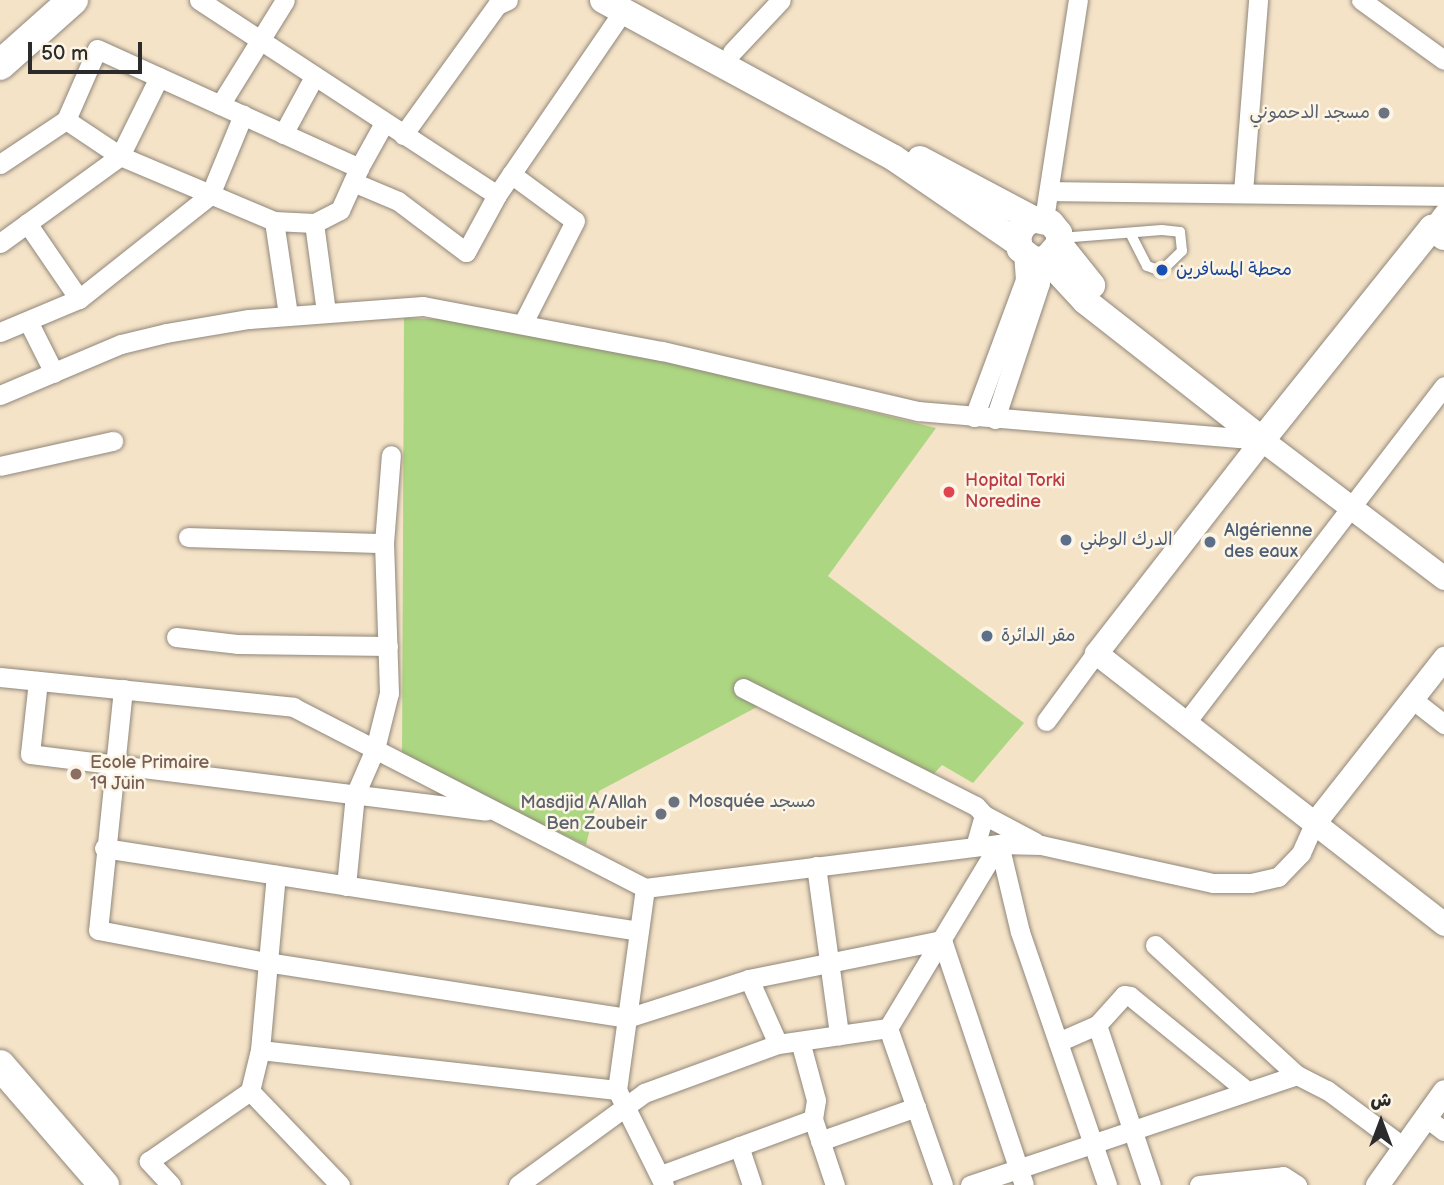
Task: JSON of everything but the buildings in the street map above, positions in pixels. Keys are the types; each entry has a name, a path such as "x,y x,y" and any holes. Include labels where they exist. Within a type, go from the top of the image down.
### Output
{"main road":[{"path":"0,65 74,0"},
{"path":"620,4 732,51 1042,241 1123,328 1262,440 1440,226"},
{"path":"620,4 1042,241"},
{"path":"0,1065 104,1185"}],"street":[{"path":"200,0 259,42 496,195"},
{"path":"220,105 285,0"},
{"path":"732,51 781,0"},
{"path":"995,419 1040,283 1042,241 1078,0"},
{"path":"1243,192 1258,0"},
{"path":"1361,0 1444,60"},
{"path":"403,135 498,2"},
{"path":"0,164 66,120 97,49 284,134 398,201 466,252 496,195 620,4"},
{"path":"0,243 120,156 159,77"},
{"path":"284,134 314,77"},
{"path":"3,326 28,321 79,299 211,195 243,115"},
{"path":"66,120 120,156 211,195 274,221 314,223 340,210 384,123"},
{"path":"511,174 575,220 523,323"},
{"path":"1051,191 1444,196"},
{"path":"274,221 288,315"},
{"path":"27,223 79,299"},
{"path":"314,223 326,312"},
{"path":"974,417 1042,241"},
{"path":"0,395 121,344 166,333 288,315 424,306 523,323 918,411 1262,440 1352,505 1444,578"},
{"path":"28,321 54,373"},
{"path":"1187,721 1444,386"},
{"path":"1046,721 1262,440"},
{"path":"0,467 113,441"},
{"path":"346,886 355,795 375,749 389,693 384,543 391,455"},
{"path":"188,537 384,543"},
{"path":"176,637 237,644 388,646"},
{"path":"1096,653 1187,721 1444,924"},
{"path":"0,677 293,707 645,888 999,844 1041,845 1213,883 1251,883 1278,877 1301,853 1315,822 1444,658"},
{"path":"38,681 30,754 499,813"},
{"path":"743,688 976,806 984,815 1041,845"},
{"path":"123,690 112,764 98,930 266,962 627,1018 749,979 942,940"},
{"path":"1412,699 1444,724"},
{"path":"975,846 984,815"},
{"path":"888,1028 999,844"},
{"path":"999,844 1020,932 1107,1185"},
{"path":"104,848 639,931"},
{"path":"816,866 839,1035"},
{"path":"171,1185 149,1161 250,1091 260,1050 276,875"},
{"path":"645,888 627,1018 621,1097 662,1180 739,1146 813,1119"},
{"path":"942,940 1021,1176"},
{"path":"1155,945 1297,1075 1327,1090 1402,1146"},
{"path":"749,979 778,1044"},
{"path":"1058,1042 1097,1025 1124,995 1130,996 1247,1091"},
{"path":"1097,1025 1151,1185"},
{"path":"260,1050 621,1097 644,1093 778,1044 888,1028"},
{"path":"888,1028 943,1185"},
{"path":"800,1041 816,1100 813,1119 835,1185"},
{"path":"970,1185 1021,1176 1092,1141 1297,1075"},
{"path":"250,1091 340,1185"},
{"path":"1377,1185 1402,1146 1444,1091"},
{"path":"519,1185 621,1097"},
{"path":"820,1140 916,1107"},
{"path":"1424,1116 1444,1131"},
{"path":"739,1146 752,1185"},
{"path":"1199,1185 1283,1176 1297,1185"}],"lane":[{"path":"1042,241 1086,235 1132,236 1162,230 1180,232 1182,251 1161,271 1147,266 1132,236"}],"green space":[{"path":"404,318 464,320 653,358 936,428 828,576 1024,723 973,783 942,765 928,780 776,706 757,707 599,791 586,845 402,760"}],"place":[{"name":"مسجد الدحموني","path":"1384,113"},
{"name":"محطة المسافرين","path":"1162,270"},
{"name":"Hopital Torki Noredine","path":"949,492"},
{"name":"الدرك الوطني","path":"1066,540"},
{"name":"Algérienne des eaux","path":"1210,542"},
{"name":"مقر الدائرة","path":"987,636"},
{"name":"Ecole Primaire 19 Juin","path":"76,774"},
{"name":"Mosquée مسجد","path":"674,802"},
{"name":"Masdjid A/Allah Ben Zoubeir","path":"661,814"}]}
